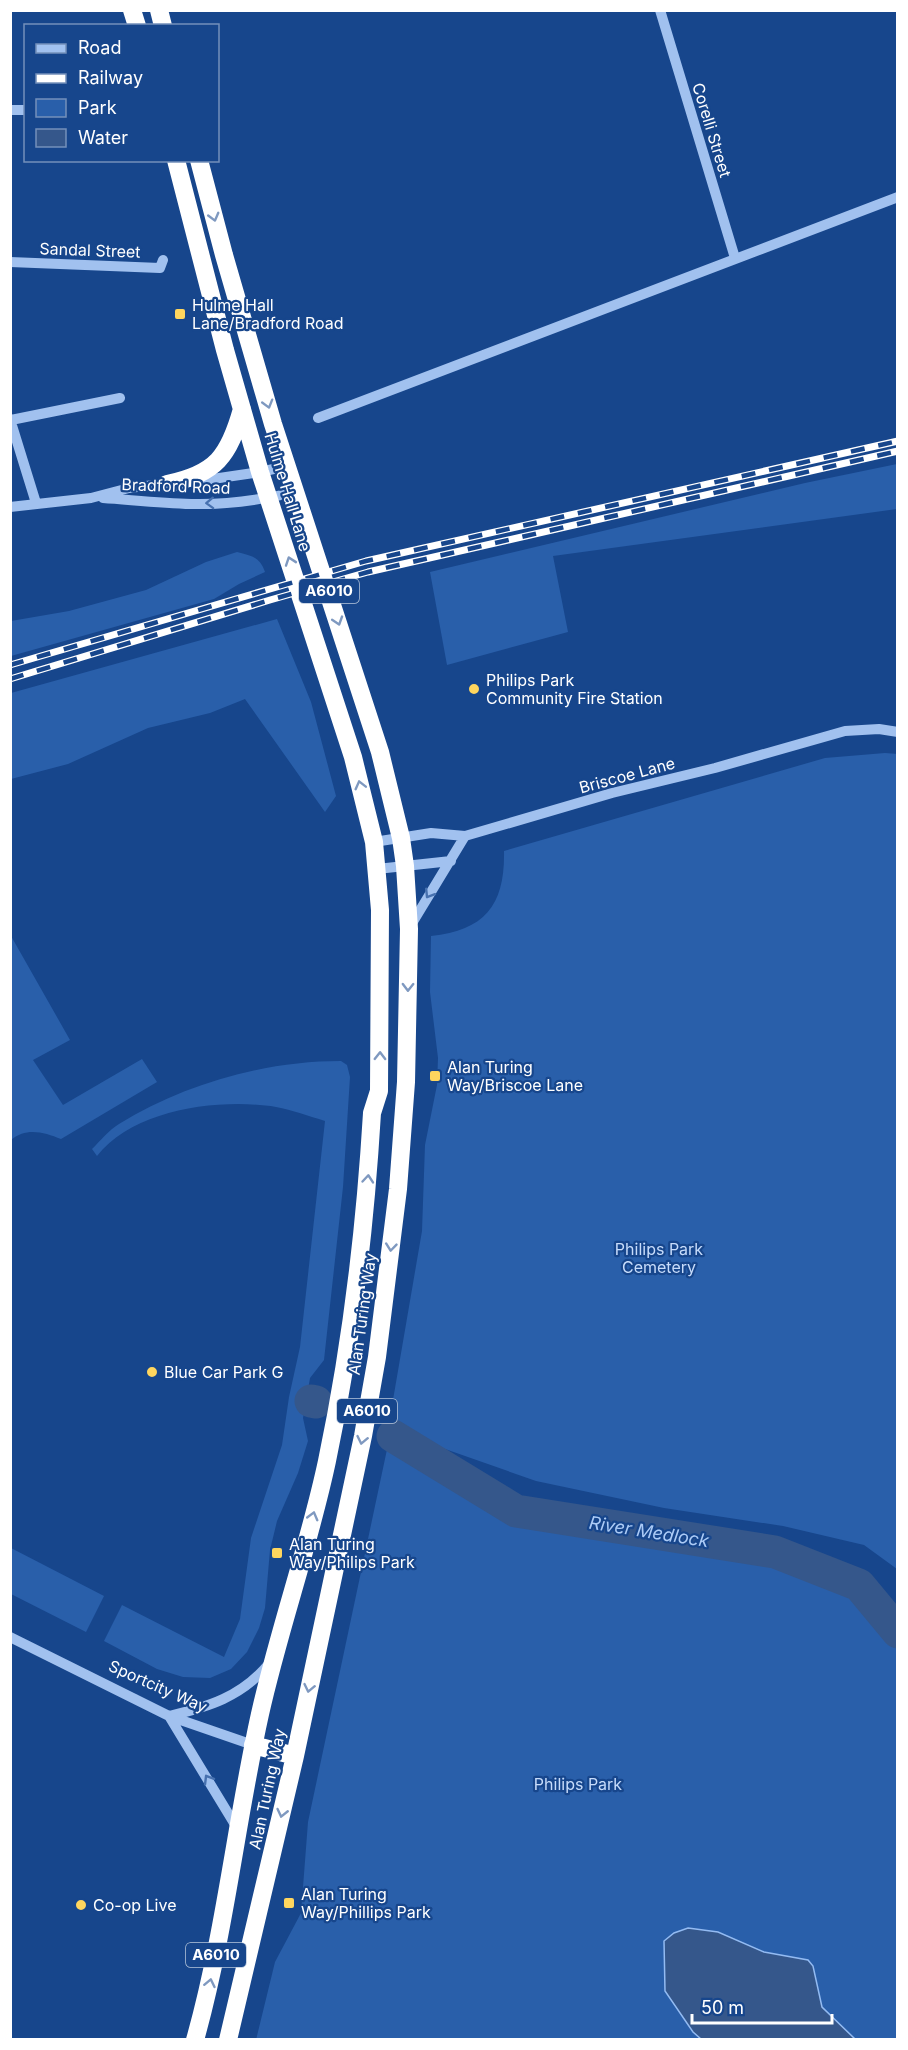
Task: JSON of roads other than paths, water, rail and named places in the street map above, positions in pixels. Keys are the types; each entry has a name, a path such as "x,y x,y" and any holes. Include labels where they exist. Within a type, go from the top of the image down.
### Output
{"highway":[{"name":"Hulme Hall Lane","path":"176,162 207,284 260,472 353,757 374,842 377,869"},
{"name":"Hulme Hall Lane","path":"200,162 224,255 287,466 370,717 401,838 405,866"},
{"path":"167,484 199,475 216,462 226,451 236,431 242,409"},
{"name":"Alan Turing Way","path":"228,2040 295,1756 363,1436 387,1284 398,1189 406,1082 409,929 405,866"},
{"name":"Alan Turing Way","path":"195,2040 216,1953 254,1744 274,1658 326,1464 347,1352 368,1177 372,1113 379,1091 380,910 377,869"},
{"name":"Sportcity Way","path":"254,1744 295,1756"}],"street":[{"name":"Corelli Street","path":"660,10 735,258"},
{"path":"318,418 897,196"},
{"name":"Sandal Street","path":"10,262 160,268 163,260"},
{"path":"36,503 11,420 120,398"},
{"name":"Bradford Road","path":"91,498 129,488 215,479 287,466"},
{"name":"Bradford Road","path":"10,507 91,498 190,504 235,502 296,492"},
{"name":"Briscoe Lane","path":"465,836 612,793 715,768 845,731 879,729 897,732"},
{"path":"374,842 430,833 465,836 409,929"},
{"path":"377,869 451,861"},
{"name":"Sportcity Way","path":"10,1636 169,1716 254,1744"},
{"path":"237,1829 169,1716 202,1708 230,1697 256,1679 274,1658"}],"water":[{"path":"688,1928 718,1932 764,1952 808,1960 813,1966 822,2007 855,2039 701,2039 693,2032 665,1991 664,1941 674,1933"}],"waterway":[{"name":"River Medlock","path":"311,1401 316,1402"},
{"name":"River Medlock","path":"393,1436 516,1511 775,1552 859,1585 898,1632"}],"railway":[{"path":"10,665 366,561 898,441"},
{"path":"10,679 368,572 898,451"}],"place":[{"name":"Hulme Hall Lane/Bradford Road","path":"180,314"},
{"name":"Philips Park Community Fire Station","path":"474,689"},
{"name":"Alan Turing Way/Briscoe Lane","path":"435,1076"},
{"name":"Blue Car Park G","path":"152,1372"},
{"name":"Alan Turing Way/Philips Park","path":"277,1553"},
{"name":"Alan Turing Way/Phillips Park","path":"289,1903"},
{"name":"Co-op Live","path":"81,1905"}],"park label":[{"name":"Philips Park Cemetery","path":"659,1258"},
{"name":"Philips Park","path":"578,1784"}]}
